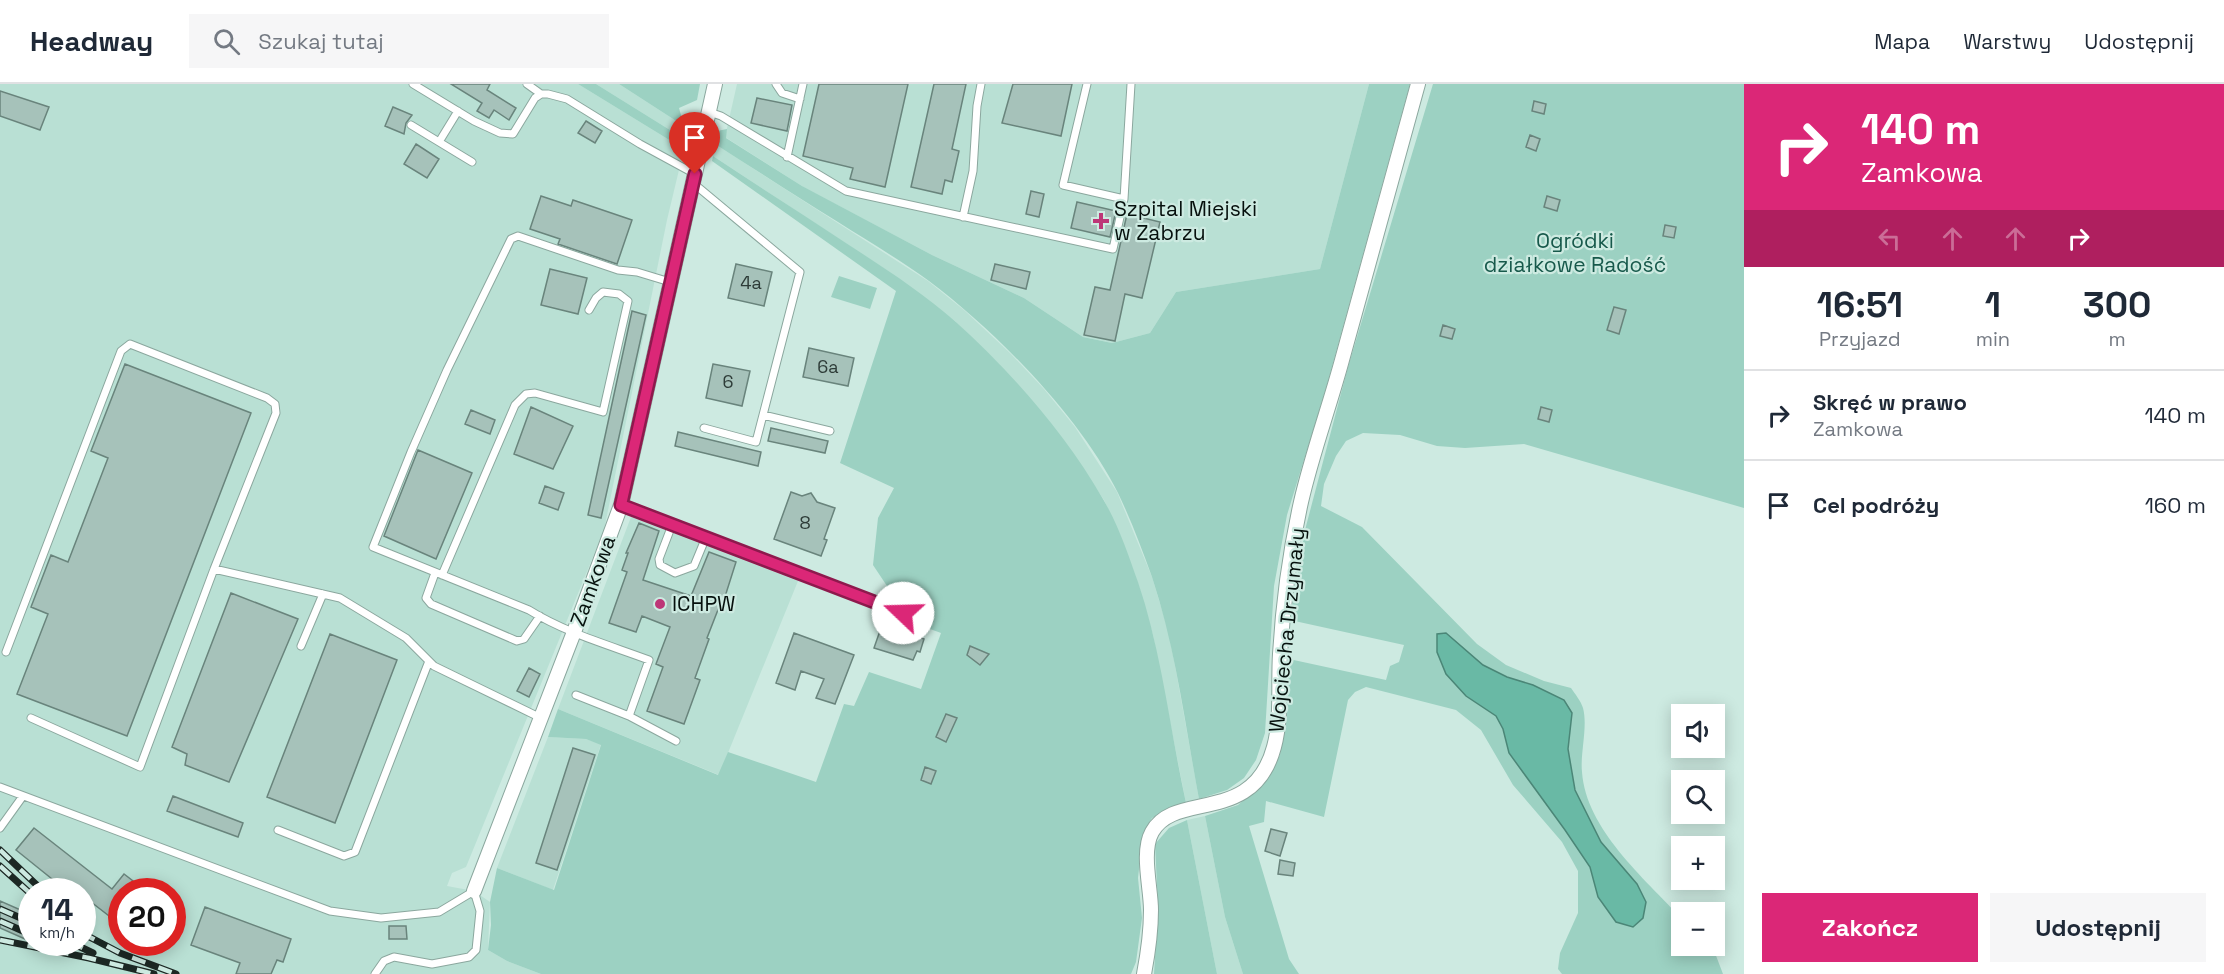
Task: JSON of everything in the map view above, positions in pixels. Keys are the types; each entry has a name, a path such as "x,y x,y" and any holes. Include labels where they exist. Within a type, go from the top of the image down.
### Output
{"street":[{"name":"Zamkowa","path":"474,891 621,505 715,84"},
{"name":"Wojciecha Drzymały","path":"1144,974 1151,909 1147,846 1151,834 1156,826 1168,816 1234,798 1248,790 1269,763 1274,747 1277,730 1280,652 1301,502 1418,84"}],"lane":[{"path":"413,84 500,133 513,134 535,98 541,94 567,99 694,178 800,272 756,442 704,428"},
{"path":"527,84 541,94"},
{"path":"776,84 782,93 800,99"},
{"path":"787,157 803,84"},
{"path":"963,218 973,171 977,106 981,84"},
{"path":"1087,84 1063,184 1124,199"},
{"path":"709,112 721,116 846,191 1113,249 1124,199 1131,84"},
{"path":"439,142 458,111"},
{"path":"411,125 472,162"},
{"path":"628,716 649,660 574,632 530,610 373,547 447,370 511,239 518,236 618,270 637,272 670,282"},
{"path":"540,616 524,639 517,641 431,604 426,598 515,405 526,394 535,393 603,412 628,301 619,294 603,292 589,309"},
{"path":"6,652 121,351 130,344 267,398 275,404 276,413 214,569 140,767 31,718"},
{"path":"763,415 830,431"},
{"path":"621,505 903,613"},
{"path":"672,525 659,559 660,565 675,573 693,566 706,537"},
{"path":"214,569 340,598 406,638 434,666 541,718"},
{"path":"301,646 323,594"},
{"path":"278,830 344,856 355,852 429,661"},
{"path":"576,695 628,716 676,741"},
{"path":"0,787 330,911 381,918 439,912 474,891 480,911 476,950 469,957 432,964 394,957 384,961 375,974"},
{"path":"0,828 22,796"}],"shaded area":[{"path":"0,84 578,84 684,149 667,220 604,530 466,867 452,873 447,886 474,891 490,902 488,950 507,961 541,974 0,974"},
{"path":"596,84 619,84 684,126 678,135"},
{"name":"Szpital Miejski w Zabrzu","path":"737,84 1369,84 1320,269 1176,292 1150,333 1112,343 1083,337 1024,298 932,255 805,188 725,137"},
{"path":"715,144 928,281 964,310 1010,353 1075,427 1117,492 1152,577 1168,630 1199,799 1186,803 1153,635 1138,583 1120,535 1104,500 1062,438 999,364 955,321 888,271 713,156"},
{"path":"631,517 798,581 719,775 558,709"},
{"path":"1446,633 1483,665 1564,700 1572,713 1568,749 1575,790 1601,842 1637,884 1646,902 1643,918 1633,927 1616,922 1598,897 1590,867 1509,753 1503,729 1496,716 1466,696 1446,674 1437,652 1437,634"},
{"path":"548,737 586,739 601,744 553,890 497,868"},
{"path":"1205,816 1225,917 1243,974 1217,974 1187,820"}],"green space":[{"path":"578,84 596,84 678,135 684,149"},
{"path":"619,84 700,84 697,100 679,108 684,126"},
{"path":"1369,84 1410,84 1327,385 1287,515 1274,586 1265,733 1256,760 1244,778 1227,790 1199,799 1174,659 1152,577 1118,493 1082,435 1009,350 955,302 895,258 715,144 717,131 727,129 726,138 802,186 932,255 1024,298 1083,337 1112,343 1150,333 1176,292 1320,269"},
{"name":"Ogródki działkowe Radość","path":"1433,84 1744,84 1744,508 1524,444 1465,448 1437,446 1400,435 1363,433 1346,441 1336,456 1324,484 1321,506 1362,527 1477,644 1506,665 1544,681 1571,688 1583,708 1585,723 1582,772 1586,793 1594,813 1605,833 1619,851 1671,908 1671,956 1716,956 1723,974 1562,974 1558,969 1560,953 1578,913 1578,871 1562,842 1513,785 1481,730 1456,710 1366,687 1355,692 1348,700 1324,817 1266,801 1264,822 1249,826 1289,959 1299,974 1243,974 1225,917 1205,816 1238,805 1265,782 1280,755 1289,659 1386,680 1390,666 1399,662 1404,645 1290,620 1305,530 1348,367","holes":["1446,633 1483,665 1507,677 1533,685 1563,700 1572,713 1568,749 1575,790 1601,842 1637,884 1598,897 1590,867 1509,753 1503,729 1496,716 1466,696"]},
{"path":"713,156 890,272 956,322 1017,383 1055,427 1108,509 1126,550 1146,609 1160,664 1186,803 1152,818 1143,833 1138,878 1142,918 1136,962 1131,974 541,974 507,961 488,950 491,925 490,902 497,868 554,890 601,745 586,739 548,737 558,709 718,775 728,752 816,782 844,704 854,706 869,672 921,689 941,633 911,622 873,565 878,518 894,488 840,463 896,291 712,161"},
{"path":"839,276 877,288 870,309 831,297"},
{"path":"1187,820 1217,974 1154,974 1158,906 1155,844 1169,828"}],"building":[{"path":"451,84 490,84 487,90 516,108 509,120 494,110 489,118 477,111 482,103"},
{"path":"819,84 908,84 885,187 850,179 853,168 803,156"},
{"path":"934,84 966,84 952,149 959,151 952,182 945,180 942,194 911,187"},
{"path":"1013,84 1072,84 1061,136 1002,123"},
{"path":"0,91 49,107 40,130 0,116"},
{"path":"757,98 792,105 787,131 751,123"},
{"path":"1534,101 1546,104 1544,114 1532,111"},
{"path":"393,107 412,115 406,123 404,134 385,126"},
{"path":"586,121 602,131 595,143 578,133"},
{"path":"1530,135 1540,139 1536,151 1526,147"},
{"path":"416,144 439,159 427,178 404,164"},
{"path":"1031,191 1044,194 1039,217 1026,214"},
{"path":"541,196 571,206 573,200 632,220 617,264 558,244 560,239 530,229"},
{"path":"1547,196 1560,200 1557,211 1544,207"},
{"path":"1077,202 1116,211 1110,237 1071,228"},
{"path":"1127,214 1160,222 1142,298 1125,294 1115,341 1084,335 1095,287 1110,290"},
{"path":"1665,225 1676,227 1674,238 1663,236"},
{"path":"736,264 772,272 764,306 728,298"},
{"path":"995,264 1030,272 1026,289 991,280"},
{"path":"550,269 587,278 578,314 541,305"},
{"path":"1614,307 1626,310 1619,334 1607,330"},
{"path":"632,311 646,315 601,518 588,515"},
{"path":"1443,325 1455,329 1452,339 1440,336"},
{"path":"809,348 854,358 848,386 803,377"},
{"path":"125,364 251,413 127,736 17,694 48,614 31,607 51,555 68,562 108,458 91,451"},
{"path":"713,364 750,371 742,406 706,398"},
{"path":"531,407 573,426 553,469 514,454"},
{"path":"1541,407 1552,410 1549,422 1538,419"},
{"path":"471,410 495,420 490,434 465,424"},
{"path":"771,428 828,441 825,453 768,441"},
{"path":"678,432 761,452 758,466 675,446"},
{"path":"418,450 472,473 436,559 384,536"},
{"path":"545,486 564,493 558,510 539,503"},
{"path":"791,492 802,496 811,493 817,502 835,508 824,539 827,540 821,556 774,539"},
{"path":"639,523 659,531 643,580 691,596 709,552 736,562 723,603 721,602 707,638 709,639 695,678 700,680 684,724 647,711 663,667 656,664 670,627 642,616 636,632 609,623 627,572 622,570 628,553 626,553"},
{"path":"231,593 298,619 229,782 185,765 187,754 172,747"},
{"path":"889,620 923,632 921,638 924,639 920,652 917,651 913,660 874,648 882,625 887,627"},
{"path":"794,633 854,655 835,704 816,698 824,679 801,671 795,690 776,683"},
{"path":"330,634 397,660 335,823 267,797"},
{"path":"970,646 989,654 980,665 967,655"},
{"path":"529,668 540,674 529,697 517,691"},
{"path":"946,714 957,718 946,742 936,737"},
{"path":"573,748 595,755 557,870 536,863"},
{"path":"925,767 936,771 931,784 921,780"},
{"path":"173,796 243,823 238,837 167,811"},
{"path":"34,828 108,886 108,915 96,906 96,878 51,878 16,850"},
{"path":"1271,829 1287,833 1280,856 1265,851"},
{"path":"1280,860 1295,863 1293,876 1278,874"},
{"path":"0,901 18,909 18,936 0,928"},
{"path":"205,907 291,939 283,962 277,960 271,974 236,974 240,963 191,945"},
{"path":"389,926 406,926 407,939 389,939"}],"railway":[{"path":"0,850 29,878"},
{"path":"0,866 18,882"},
{"path":"0,909 18,917"},
{"path":"0,921 18,929"},
{"path":"0,940 154,974"},
{"path":"96,940 120,953 176,974"}],"place":[{"name":"Szpital Miejski w Zabrzu","path":"1101,221"},
{"name":"ICHPW","path":"660,604"}],"route":[{"path":"695,174 621,505 903,613"}]}
